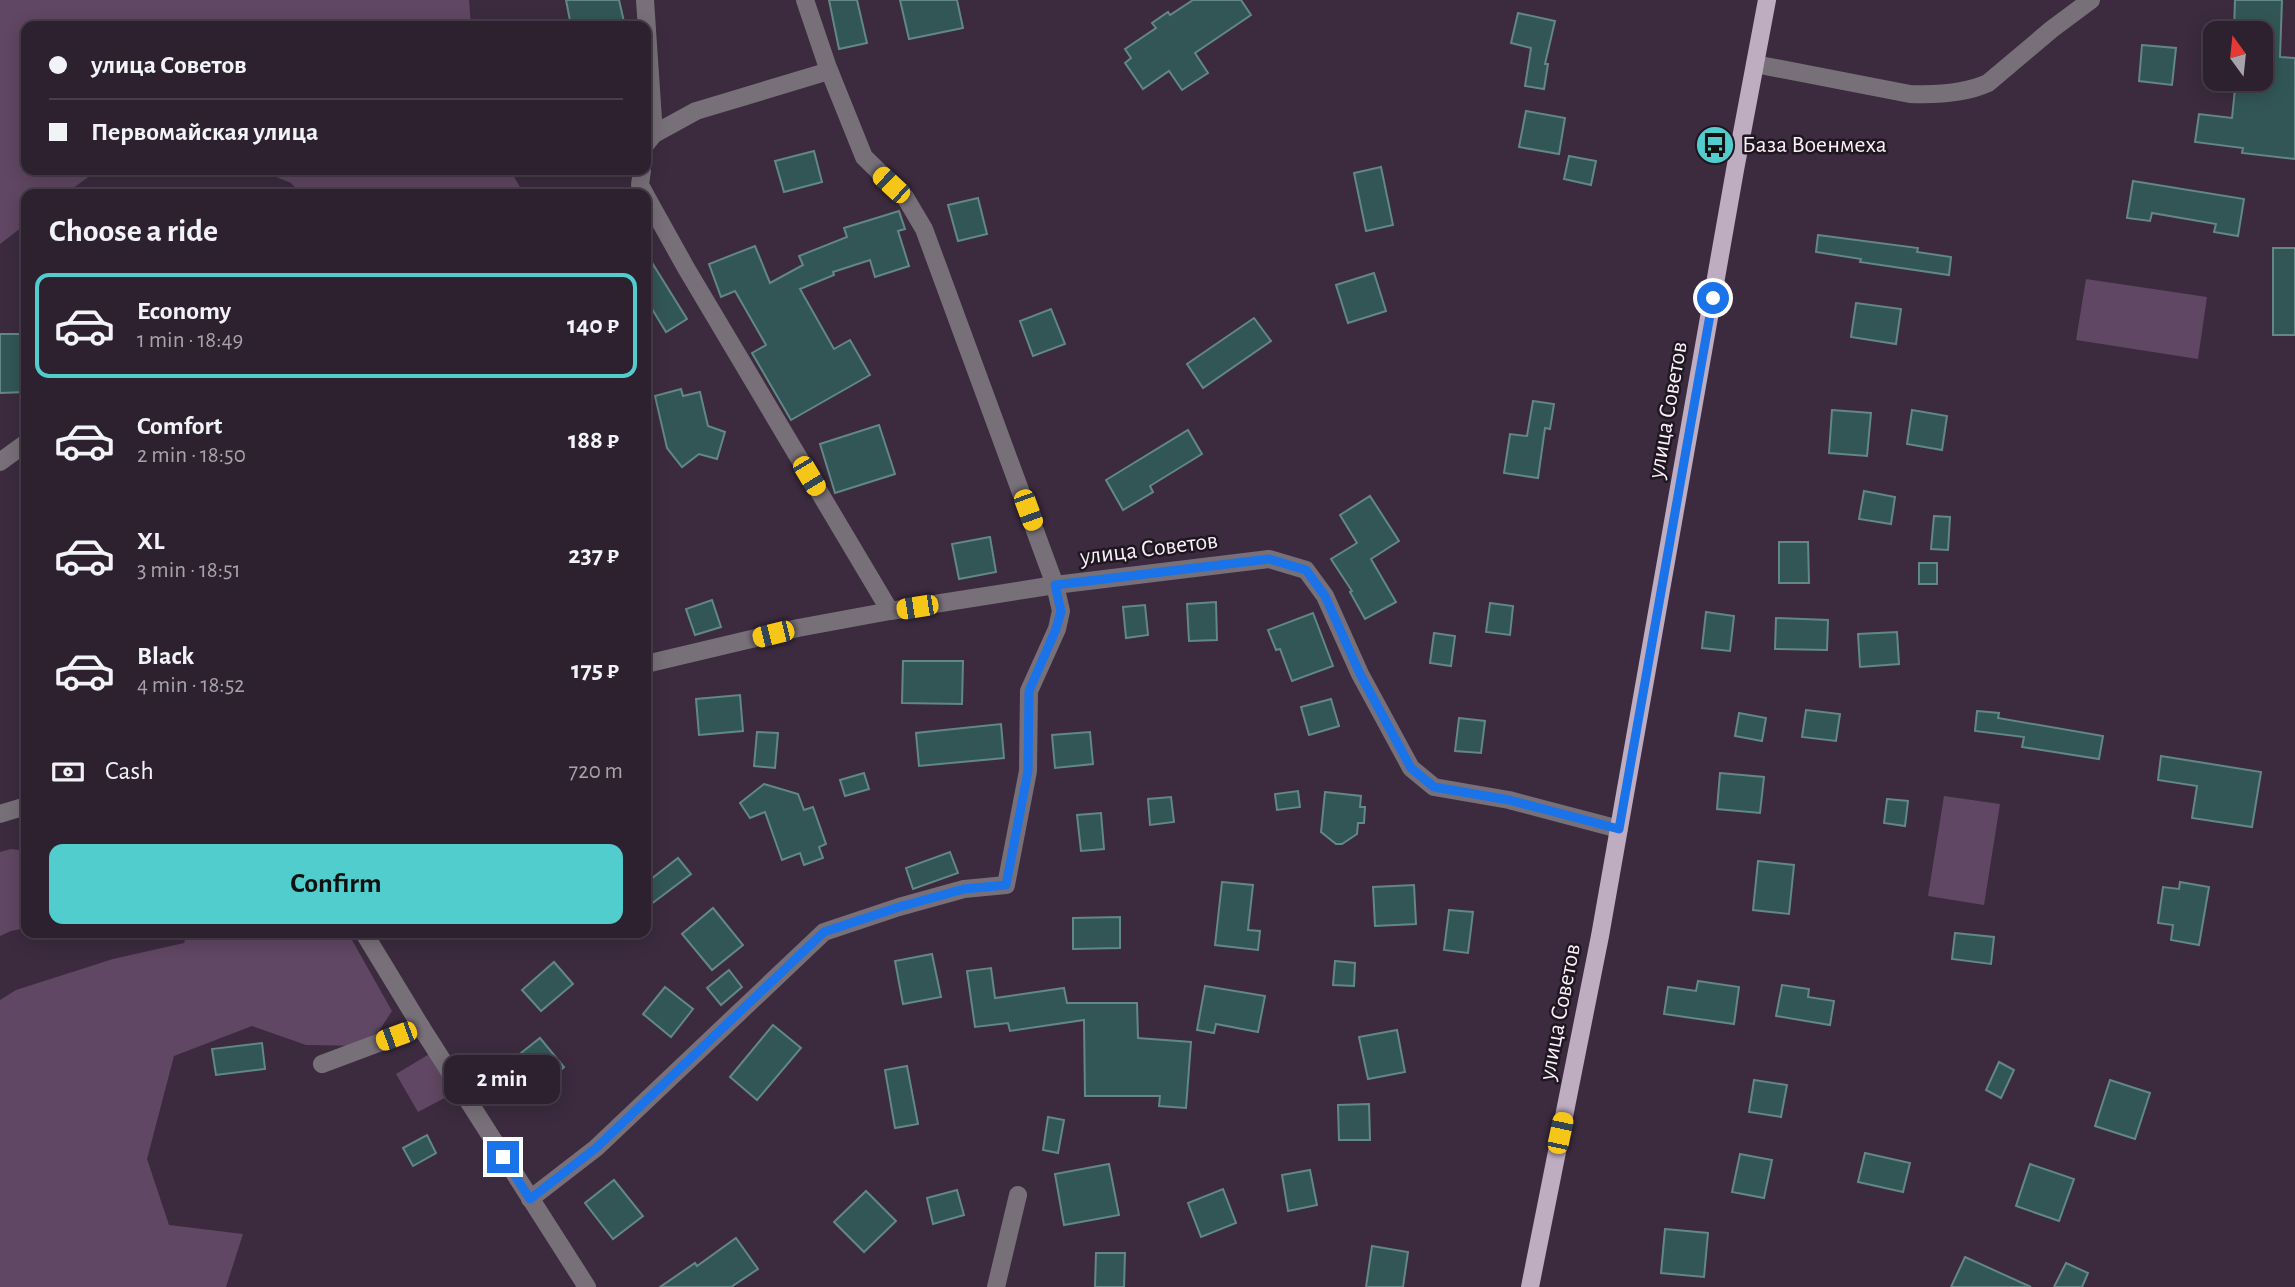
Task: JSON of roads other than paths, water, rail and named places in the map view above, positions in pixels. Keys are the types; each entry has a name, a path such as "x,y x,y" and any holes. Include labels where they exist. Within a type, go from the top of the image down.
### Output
{"main road":[{"name":"улица Советов","path":"1530,1287 1601,936 1768,0"}],"street":[{"path":"645,0 646,21"},
{"name":"улица Советов","path":"530,1199 596,1148 824,932 964,889 1006,885 1028,771 1029,691 1061,611 1055,585 924,229 905,197 864,157 804,0"},
{"path":"1755,64 1910,94 1935,95 1976,88 1988,83 2091,0"},
{"path":"651,138 696,111 829,71"},
{"path":"651,206 890,611"},
{"path":"0,462 21,447"},
{"name":"улица Советов","path":"651,663 798,628 890,611 1055,585 1269,559 1306,570 1325,596 1360,674 1411,768 1426,781 1434,787 1509,800 1619,829"},
{"path":"0,814 21,808"},
{"path":"366,938 587,1287"},
{"path":"322,1064 421,1027"},
{"path":"996,1287 1018,1195"}],"place":[{"name":"База Военмеха","path":"1715,145"}]}
